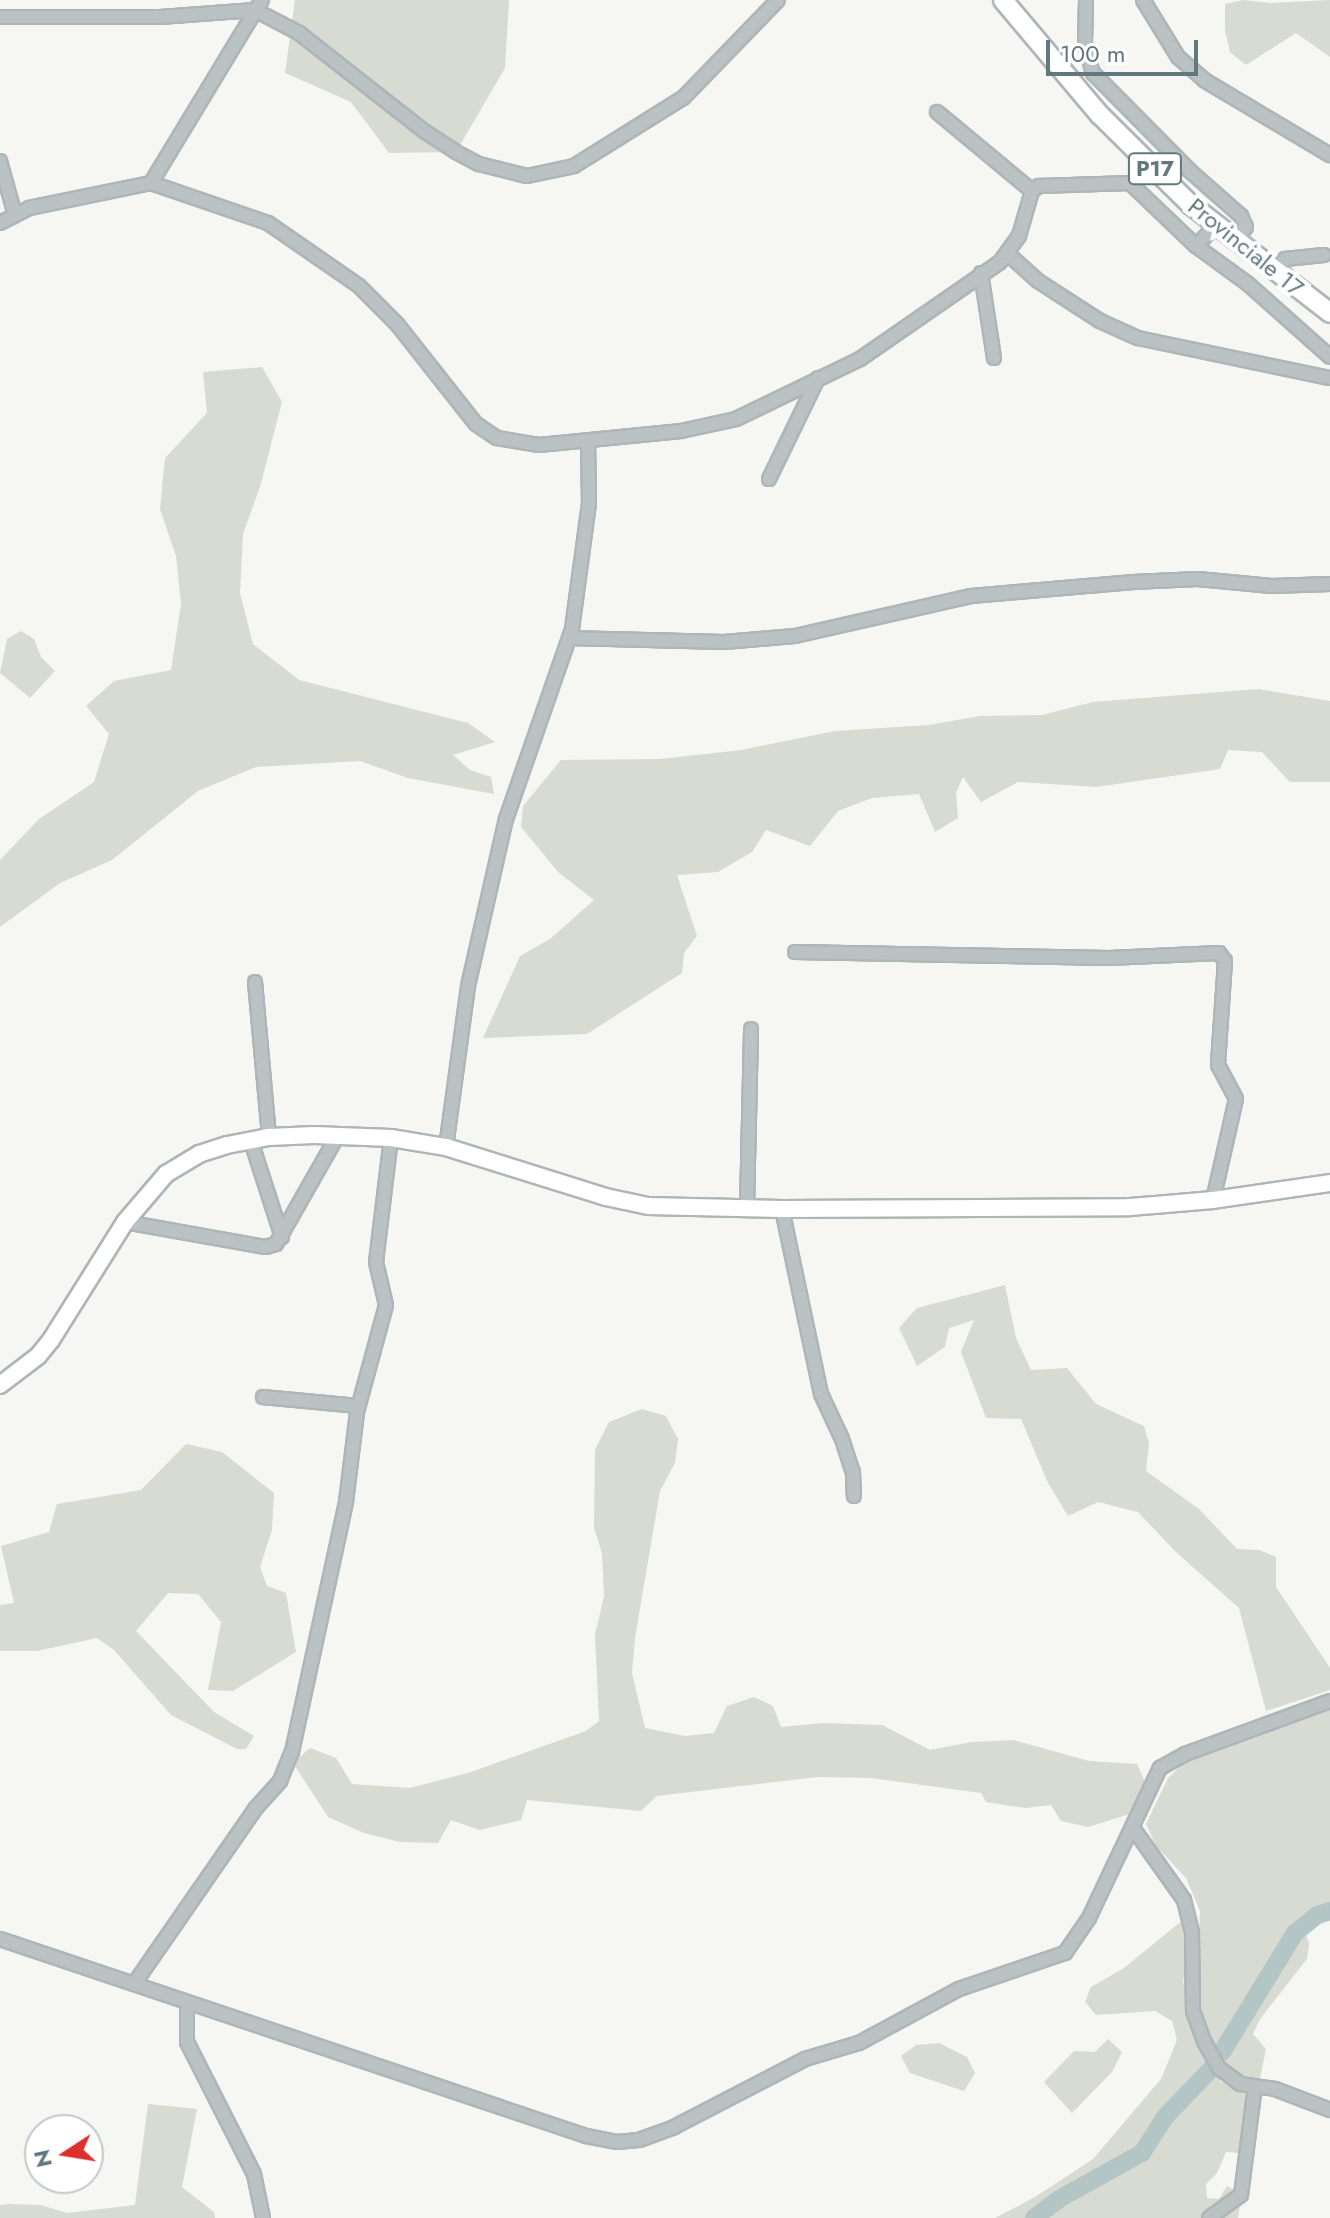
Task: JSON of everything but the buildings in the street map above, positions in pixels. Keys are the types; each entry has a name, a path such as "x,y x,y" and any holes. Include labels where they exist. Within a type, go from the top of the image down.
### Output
{"main road":[{"name":"Provinciale 17","path":"1003,0 1050,59 1146,160 1235,241 1330,313"}],"street":[{"path":"0,17 160,17 258,5 456,152 479,164 527,176 574,166 683,98 778,0"},
{"path":"1086,0 1085,44 1093,73 1246,222 1235,241"},
{"path":"1143,0 1178,57 1204,80 1330,155"},
{"path":"151,183 258,5"},
{"path":"937,112 1032,191"},
{"path":"1146,160 1159,139"},
{"path":"0,161 15,215"},
{"path":"0,223 29,208 151,183 268,223 359,286 397,324 465,415 497,438 521,444 588,441 681,431 736,419 860,359 903,332 1008,254 1019,236 1032,191"},
{"path":"1032,191 1049,184 1130,183 1196,246 1247,283 1330,357"},
{"path":"1196,246 1216,225"},
{"path":"1008,254 1051,289 1100,321 1138,338 1330,378"},
{"path":"1275,271 1285,259 1324,255"},
{"path":"981,273 994,358"},
{"path":"769,479 818,378"},
{"path":"446,1147 468,986 503,829 569,638 589,503 588,441"},
{"path":"569,638 738,641 795,636 971,596 1133,582 1198,579 1272,586 1330,584"},
{"path":"795,952 1109,958 1133,954 1219,953 1225,961 1218,1065 1236,1099 1213,1200"},
{"path":"255,982 269,1137"},
{"path":"747,1207 751,1029"},
{"path":"0,1385 38,1356 51,1340 125,1222 166,1174 199,1154 269,1137 338,1135 391,1138 446,1147 606,1197 648,1206 782,1209 1130,1207 1213,1200 1330,1183"},
{"path":"125,1222 266,1247 282,1237 338,1135"},
{"path":"134,1984 255,1809 280,1781 292,1752 346,1502 358,1406 386,1305 376,1262 391,1138"},
{"path":"251,1141 282,1237"},
{"path":"782,1209 821,1394 853,1472 854,1496"},
{"path":"263,1397 358,1406"},
{"path":"0,1939 586,2136 617,2142 639,2140 674,2127 792,2064 859,2043 959,1989 1065,1953 1089,1918 1153,1780 1169,1761 1330,1701"},
{"path":"1133,1828 1184,1900 1192,1933 1191,1996 1204,2041 1225,2076 1240,2084 1330,2110"},
{"path":"187,2003 187,2042 254,2174 263,2218"},
{"path":"1209,2218 1241,2195 1255,2086"}],"shaded area":[{"path":"295,0 509,0 505,68 456,152 389,153 351,102 285,73"},
{"path":"1243,0 1271,3 1330,0 1330,57 1296,33 1246,65 1230,52 1225,31 1225,4"},
{"path":"262,367 282,402 260,487 243,534 240,593 253,644 299,680 468,723 495,742 453,755 470,770 491,777 494,794 408,778 360,761 256,767 198,791 112,860 60,883 0,927 0,860 39,819 94,782 109,734 86,706 114,681 171,670 181,604 176,556 160,509 165,458 207,413 203,372"},
{"path":"21,631 34,639 41,657 55,671 30,698 0,673 7,639"},
{"path":"1258,689 1330,701 1330,782 1290,782 1262,752 1228,750 1220,769 1096,787 1018,782 981,802 963,777 956,793 958,818 935,832 919,794 872,798 838,811 810,846 766,830 752,852 718,872 677,875 697,936 684,953 682,973 587,1034 483,1038 520,956 550,939 594,900 558,872 521,827 523,806 561,760 660,759 741,750 835,731 929,725 980,716 1042,715 1093,702"},
{"path":"1005,1285 1016,1338 1031,1370 1067,1368 1096,1404 1144,1426 1149,1443 1146,1471 1199,1509 1237,1549 1259,1550 1276,1557 1276,1587 1330,1668 1330,1690 1266,1711 1239,1608 1177,1553 1138,1512 1098,1502 1068,1516 1048,1483 1021,1419 986,1418 961,1352 974,1320 949,1328 945,1347 917,1366 899,1328 917,1308"},
{"path":"642,1409 666,1416 678,1439 675,1463 660,1491 635,1638 632,1673 645,1728 685,1736 714,1733 727,1706 754,1697 773,1706 781,1727 823,1723 882,1725 930,1750 971,1742 1013,1740 1089,1761 1137,1764 1145,1782 1130,1814 1088,1827 1061,1821 1051,1805 1025,1808 986,1802 981,1793 871,1778 818,1777 657,1796 641,1811 527,1800 521,1820 480,1830 451,1820 438,1843 400,1842 364,1833 328,1817 293,1763 310,1748 336,1758 352,1784 410,1788 471,1772 586,1731 599,1721 595,1635 604,1596 602,1553 594,1528 595,1450 609,1422"},
{"path":"186,1444 222,1452 274,1493 272,1530 260,1567 267,1586 286,1593 296,1652 233,1691 208,1690 221,1622 198,1594 168,1593 136,1631 214,1712 254,1736 246,1749 237,1749 171,1715 114,1650 97,1638 37,1651 0,1651 0,1605 14,1603 1,1546 49,1532 57,1504 141,1490"},
{"path":"1330,1709 1330,1920 1305,1930 1309,1944 1307,1959 1260,2019 1253,2034 1266,2049 1260,2078 1238,2078 1228,2073 1212,2050 1196,2004 1200,1911 1186,1878 1156,1846 1146,1824 1168,1778 1184,1763"},
{"path":"1184,1919 1188,1959 1183,1981 1194,2034 1221,2082 1240,2089 1251,2100 1239,2153 1226,2152 1217,2173 1206,2184 1207,2198 1219,2199 1227,2186 1236,2191 1241,2198 1238,2218 995,2218 1035,2197 1093,2159 1161,2079 1177,2040 1172,2021 1155,2011 1096,2015 1085,2002 1091,1987 1124,1968"},
{"path":"1108,2039 1122,2052 1112,2072 1072,2113 1044,2082 1074,2051 1095,2052"},
{"path":"939,2043 967,2057 975,2073 964,2091 910,2073 901,2056 916,2045"},
{"path":"148,2104 197,2109 182,2187 214,2212 215,2218 0,2218 0,2205 8,2204 41,2205 67,2213 135,2205"}],"waterway":[{"path":"1222,2052 1295,1933 1317,1915 1330,1911"},
{"path":"1034,2218 1059,2199 1142,2153 1165,2117 1211,2069"}]}
